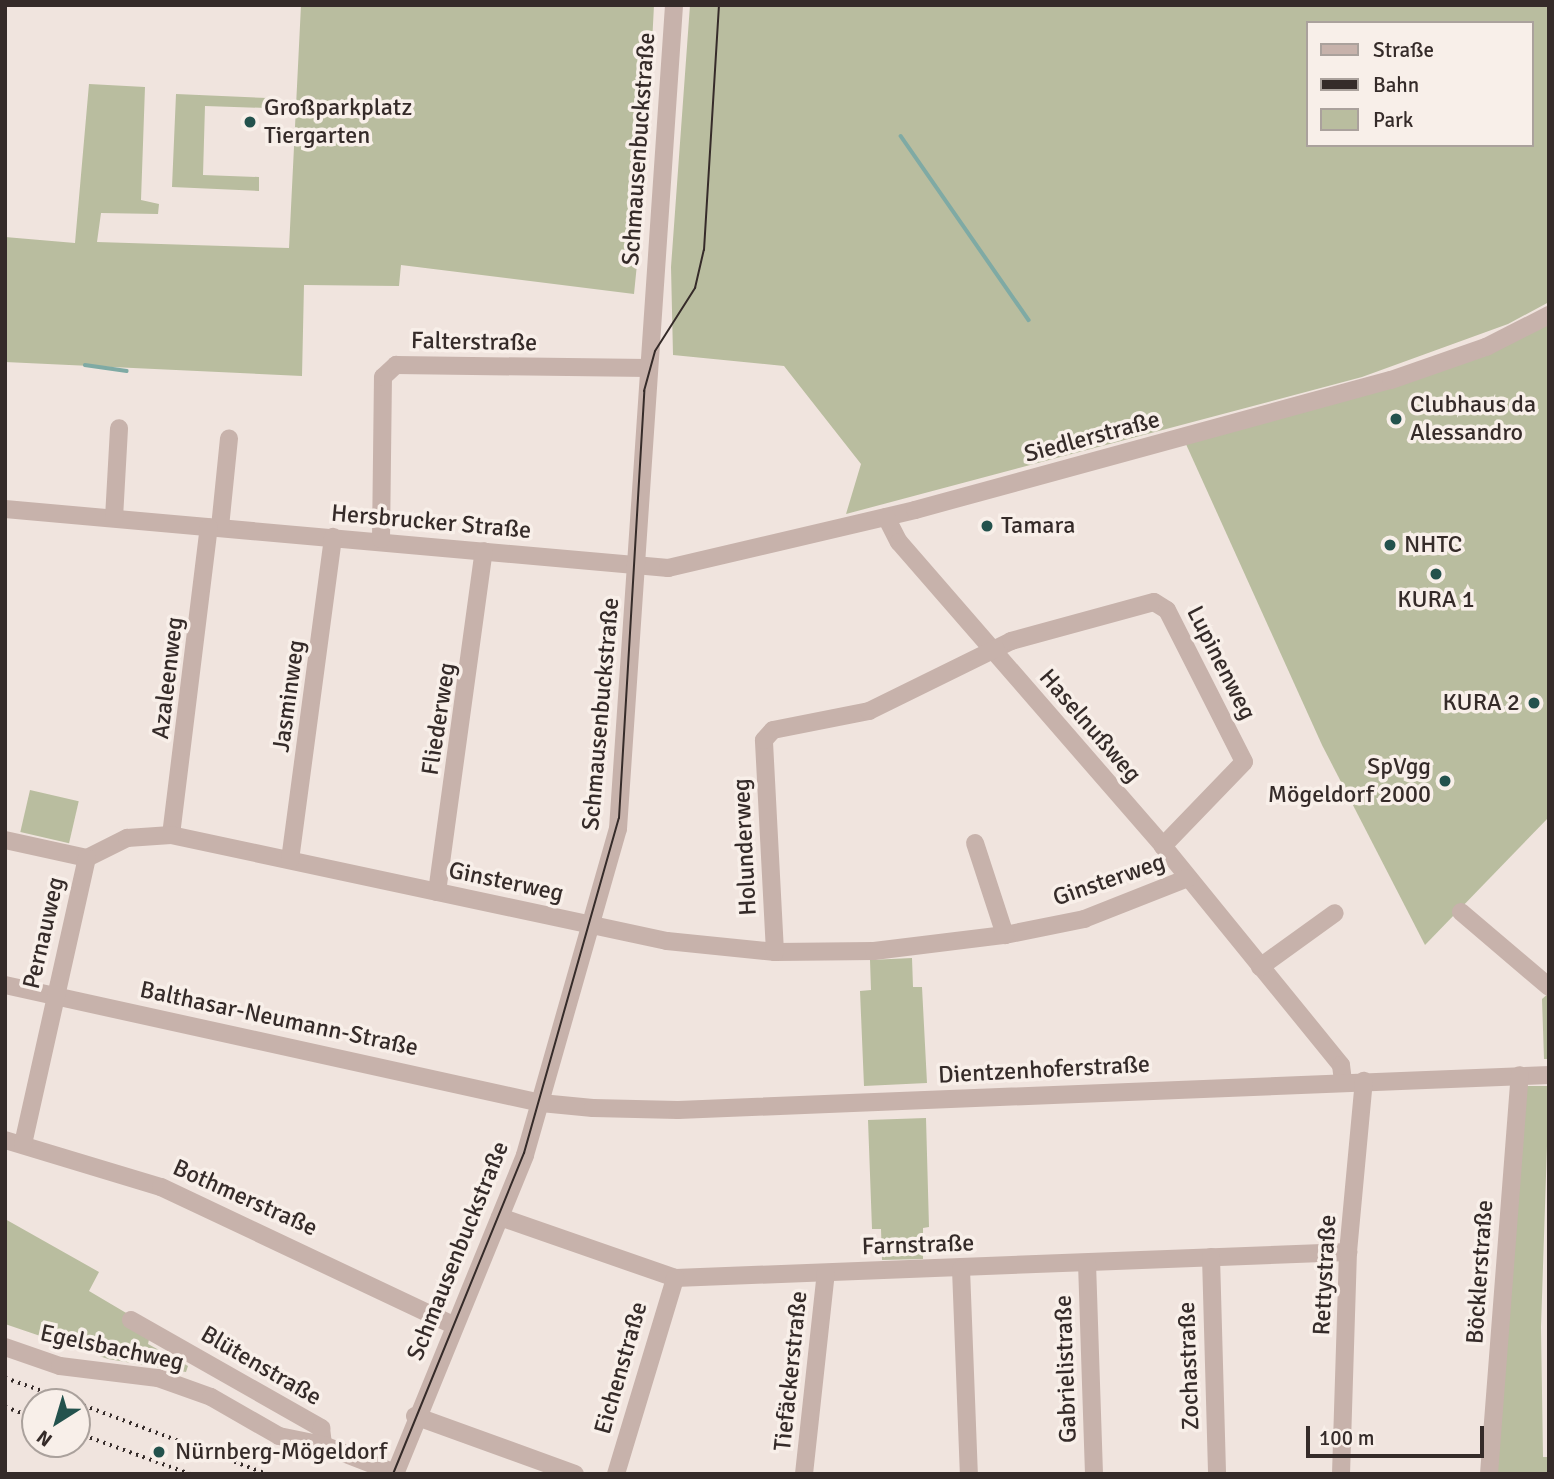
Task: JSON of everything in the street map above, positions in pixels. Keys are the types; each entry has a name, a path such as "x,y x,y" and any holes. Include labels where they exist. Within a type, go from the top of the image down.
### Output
{"street":[{"name":"Schmausenbuckstraße","path":"395,1473 415,1416 500,1217 541,1102 593,924 621,808 674,5"},
{"name":"Siedlerstraße","path":"637,566 701,563 886,517 1391,380 1486,347 1549,315"},
{"name":"Falterstraße","path":"382,539 383,377 396,365 648,368"},
{"path":"114,518 119,429"},
{"path":"215,527 229,438"},
{"name":"Hersbrucker Straße","path":"5,509 382,539 637,566"},
{"name":"Haselnußweg","path":"886,517 991,650 1163,846 1341,1065 1343,1082"},
{"name":"Azaleenweg","path":"171,835 215,527"},
{"name":"Jasminweg","path":"290,860 332,537"},
{"name":"Fliederweg","path":"437,892 484,551"},
{"name":"Lupinenweg","path":"991,650 1154,602 1167,610 1244,762 1163,846"},
{"name":"Holunderweg","path":"775,952 764,740 773,730 833,720 908,696 991,650"},
{"name":"Ginsterweg","path":"87,858 127,838 171,835 687,944 775,952 874,951 1005,936 1084,919 1188,878"},
{"path":"5,840 87,858"},
{"path":"975,843 1005,936"},
{"name":"Pernauweg","path":"23,1144 54,995 87,858"},
{"path":"1461,912 1549,987"},
{"path":"1260,967 1335,913"},
{"name":"Balthasar-Neumann-Straße","path":"5,985 541,1102"},
{"name":"Dientzenhoferstraße","path":"541,1102 678,1110 1520,1074 1549,1075"},
{"name":"Böcklerstraße","path":"1489,1474 1520,1074"},
{"name":"Rettystraße","path":"1341,1474 1348,1252 1364,1081"},
{"name":"Bothmerstraße","path":"5,1140 161,1187 454,1326"},
{"name":"Farnstraße","path":"500,1217 676,1278 1348,1252"},
{"name":"Zochastraße","path":"1211,1257 1217,1474"},
{"name":"Gabrielistraße","path":"1087,1263 1094,1474"},
{"path":"961,1269 970,1474"},
{"name":"Tiefäckerstraße","path":"804,1474 826,1273"},
{"name":"Eichenstraße","path":"616,1474 676,1278"},
{"name":"Blütenstraße","path":"131,1320 321,1428 323,1445 395,1473"},
{"name":"Egelsbachweg","path":"5,1348 60,1366 159,1378 211,1396 279,1436 323,1445"},
{"path":"415,1416 575,1474"}],"green space":[{"path":"301,5 654,5 642,238 623,239 637,264 634,294 401,265 399,286 304,285 302,376 5,362 5,237 75,243 89,84 145,87 141,200 159,204 158,214 101,213 97,242 289,248"},
{"path":"690,5 1549,5 1549,302 1508,324 1362,377 846,514 861,464 784,366 673,355 671,267"},
{"path":"176,94 267,98 266,108 205,106 203,175 259,177 259,191 172,187"},
{"name":"NHTC","path":"1549,321 1549,817 1425,945 1322,745 1185,442"},
{"path":"30,790 79,801 69,843 20,832"},
{"path":"912,958 913,987 922,987 927,1083 864,1086 860,991 871,990 870,960"},
{"path":"1549,993 1549,1059 1544,1059 1542,999"},
{"path":"1524,1086 1549,1086 1541,1327 1543,1457 1549,1457 1549,1474 1496,1474"},
{"path":"926,1118 929,1227 923,1228 923,1259 882,1260 881,1229 872,1229 868,1120"},
{"path":"5,1219 99,1272 89,1291 133,1317 150,1335 148,1344 188,1366 186,1372 108,1359 5,1324"}],"waterway":[{"path":"901,136 1029,320"},
{"path":"85,365 127,371"}],"tram line":[{"path":"393,1474 524,1153 619,818 644,391 655,351 695,288 704,250 719,5"}],"railway":[{"path":"5,1378 34,1388"},
{"path":"5,1407 21,1413"},
{"path":"91,1408 267,1474"},
{"path":"91,1438 190,1474"}],"place":[{"name":"Großparkplatz Tiergarten","path":"250,122"},
{"name":"Clubhaus da Alessandro","path":"1396,419"},
{"name":"Tamara","path":"987,526"},
{"name":"NHTC","path":"1390,545"},
{"name":"KURA 1","path":"1436,574"},
{"name":"KURA 2","path":"1534,703"},
{"name":"SpVgg Mögeldorf 2000","path":"1445,781"},
{"name":"Nürnberg-Mögeldorf","path":"159,1452"}]}
